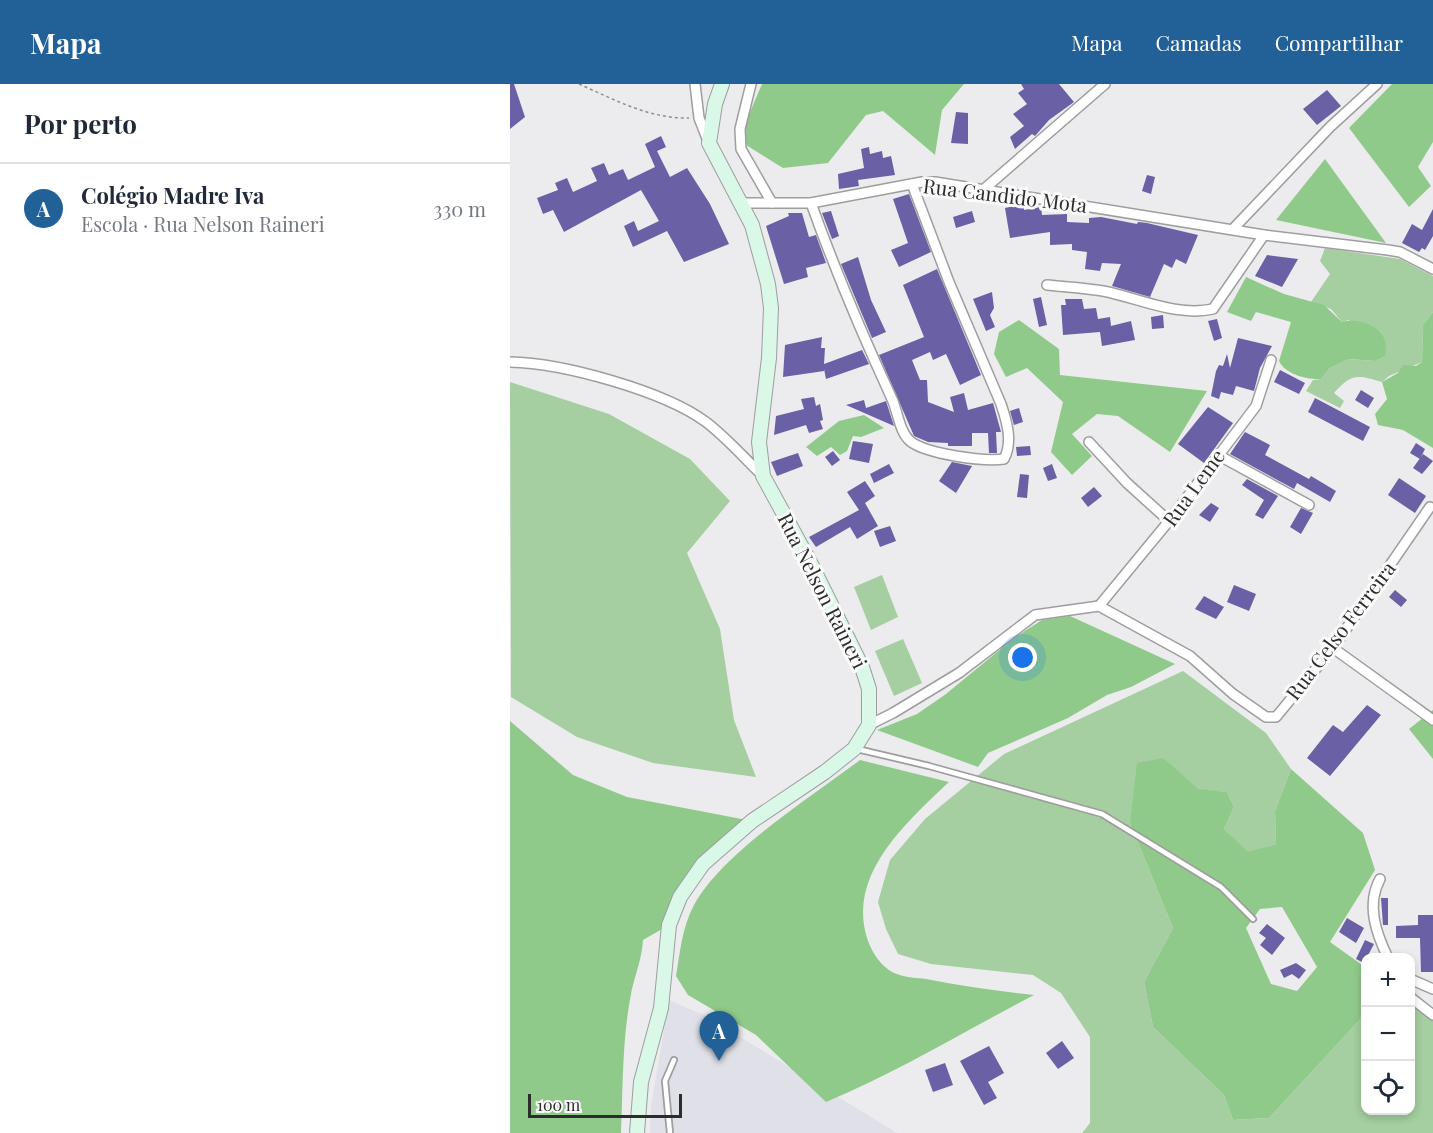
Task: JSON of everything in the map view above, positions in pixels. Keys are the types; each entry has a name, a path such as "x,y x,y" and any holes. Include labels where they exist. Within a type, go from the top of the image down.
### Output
{"main road":[{"path":"709,143 715,104 722,84"},
{"name":"Rua Nelson Raineri","path":"709,143 752,225 762,260 771,308 770,358 759,442 763,476 810,562 862,667 869,688 869,725"},
{"path":"637,1133 641,1082 661,1008 669,925 680,897 703,864 752,821 825,772 854,749 869,725"}],"street":[{"path":"695,84 699,118 709,143"},
{"path":"751,84 740,129 741,149 772,202"},
{"path":"983,190 1105,84"},
{"path":"1233,229 1329,127 1377,84"},
{"name":"Rua Candido Mota","path":"741,203 811,203 934,182 1264,235 1400,252 1433,269"},
{"path":"811,203 847,301 906,436 910,441 927,449 977,458 1004,459 1007,453 1008,432 1001,404 949,282 912,184"},
{"path":"1047,285 1102,291 1176,309 1203,311 1213,309 1264,235"},
{"name":"Rua Leme","path":"1099,606 1169,521 1256,406 1271,360"},
{"path":"510,362 580,373 634,389 689,411 716,430 763,476"},
{"path":"1089,442 1127,483 1169,521"},
{"path":"1218,455 1309,505"},
{"name":"Rua Celso Ferreira","path":"1099,606 1190,656 1233,694 1266,717 1276,717 1333,648 1430,507"},
{"path":"869,725 959,673 991,646 1035,615 1099,606"},
{"path":"1333,648 1433,720"},
{"path":"1380,879 1374,889 1372,908 1380,943 1386,953"},
{"path":"1415,981 1433,989"},
{"path":"1415,1001 1433,1015"}],"lane":[{"path":"854,749 940,769 1102,814 1221,887 1253,919"},
{"path":"669,1133 665,1081 674,1060"}],"path":[{"path":"579,84 630,107 666,119 699,118"}],"shaded area":[{"path":"669,1000 706,1016 897,1133 650,1133 651,1107"}],"green space":[{"path":"762,84 964,84 942,110 935,155 883,111 866,115 828,163 783,168 738,140"},
{"path":"1392,84 1433,84 1433,142 1418,167 1431,186 1409,207 1349,128"},
{"path":"1325,159 1386,243 1276,220"},
{"path":"1325,248 1400,259 1433,276 1433,312 1423,325 1422,362 1389,376 1382,382 1361,377 1351,379 1334,393 1344,401 1340,408 1306,391 1313,380 1321,379 1330,368 1349,359 1374,361 1349,320 1342,322 1331,309 1311,302 1330,274 1320,261"},
{"path":"1246,277 1284,294 1324,305 1342,322 1359,321 1374,327 1385,339 1385,356 1374,361 1349,359 1330,368 1321,379 1291,373 1279,361 1291,322 1256,312 1251,321 1227,312"},
{"path":"1433,312 1433,448 1403,430 1378,425 1375,414 1387,399 1382,382 1398,373 1403,365 1416,366 1422,362 1423,325"},
{"path":"1019,320 1059,349 1060,375 1207,391 1170,452 1118,416 1097,414 1072,434 1092,456 1072,475 1051,452 1063,402 1027,368 1006,377 994,354 999,332"},
{"path":"510,382 609,414 690,459 730,501 687,553 720,629 734,720 756,777 653,763 577,737 511,697"},
{"path":"864,415 884,428 861,437 853,436 847,451 840,455 831,447 817,456 806,447 839,421"},
{"path":"882,575 898,617 871,630 854,587"},
{"path":"1070,616 1175,664 1131,687 1107,695 1068,718 988,753 978,767 877,730 917,714 946,694 1014,638 1042,620"},
{"path":"903,639 922,683 894,696 875,651"},
{"path":"1183,671 1266,733 1291,769 1275,811 1276,844 1248,853 1224,829 1234,807 1227,792 1198,790 1164,758 1130,823 1173,928 1144,982 1153,1027 1224,1095 1233,1120 1269,1118 1361,1018 1361,1115 1415,1115 1415,1003 1433,1018 1433,1133 1082,1133 1090,1123 1090,1037 1061,993 1033,975 931,964 898,954 886,929 878,902 890,860 925,819 1004,754"},
{"path":"1433,710 1433,759 1409,729"},
{"path":"510,721 573,775 627,797 752,821 703,864 669,925 643,940 626,1025 621,1133 510,1133"},
{"path":"1164,758 1198,789 1227,792 1234,807 1224,829 1248,852 1276,844 1275,811 1291,769 1363,833 1375,870 1330,942 1361,964 1361,1018 1269,1118 1233,1120 1224,1095 1153,1027 1144,982 1173,928 1130,823 1137,763","holes":["1282,907 1317,967 1297,991 1271,984 1246,928 1260,909"]},
{"path":"860,760 949,782 899,832 873,871 865,892 863,915 867,938 877,958 889,970 901,975 1034,995 905,1064 826,1102 756,1035 688,995 676,976 687,922 694,905 707,885 746,846 769,827"}],"building":[{"path":"510,84 514,84 525,117 510,129"},
{"path":"1021,84 1059,84 1074,102 1049,120 1035,136 1032,134 1015,149 1010,137 1024,126 1013,114 1027,104 1018,93 1024,89"},
{"path":"1327,90 1341,106 1317,125 1303,109"},
{"path":"956,112 968,113 968,144 951,143"},
{"path":"661,136 666,147 657,151 670,177 687,168 710,204 729,244 684,262 667,231 633,247 624,226 634,221 638,231 659,221 641,190 564,232 553,210 543,214 537,198 558,190 555,183 567,178 573,192 597,181 591,168 604,163 609,175 623,169 628,180 655,167 645,144"},
{"path":"869,147 870,154 882,151 883,158 891,156 895,175 858,180 859,186 839,189 838,174 864,168 861,149"},
{"path":"1147,175 1155,177 1151,194 1142,191"},
{"path":"909,194 931,252 899,267 891,250 908,243 893,199"},
{"path":"1024,204 1024,210 1041,207 1042,215 1067,214 1067,222 1089,223 1089,218 1101,217 1137,224 1138,222 1147,223 1198,235 1186,264 1176,259 1172,268 1164,264 1150,297 1112,286 1121,264 1102,263 1100,271 1085,269 1087,252 1072,250 1072,244 1050,245 1050,232 1010,238 1005,208"},
{"path":"1433,209 1433,236 1425,250 1422,248 1419,252 1402,243 1412,224 1422,230"},
{"path":"831,211 839,236 832,239 822,213"},
{"path":"972,211 975,222 956,228 953,217"},
{"path":"788,213 802,213 809,237 816,235 826,263 806,268 808,277 784,284 766,226 789,216"},
{"path":"1267,255 1298,259 1282,287 1255,276"},
{"path":"858,257 871,300 886,332 872,338 841,264"},
{"path":"937,269 981,375 960,385 946,354 933,360 930,352 912,360 920,380 927,380 928,402 954,412 950,397 964,393 968,410 993,403 1001,432 996,432 997,453 989,453 988,433 972,433 972,446 948,446 948,443 928,442 914,436 879,355 924,337 903,285"},
{"path":"992,292 994,308 990,315 995,327 986,331 973,299"},
{"path":"1041,297 1047,325 1039,327 1033,299"},
{"path":"1065,299 1082,299 1084,309 1096,308 1098,319 1110,317 1111,326 1131,321 1135,340 1102,346 1100,332 1063,335 1061,305 1066,305"},
{"path":"1163,315 1164,328 1152,329 1151,317"},
{"path":"1217,319 1222,338 1214,341 1208,321"},
{"path":"822,337 821,348 825,348 824,364 862,350 869,364 826,379 824,369 824,371 783,377 785,345"},
{"path":"1238,338 1272,346 1260,368 1254,391 1236,386 1233,395 1221,392 1219,399 1211,396 1216,371 1219,365 1223,366 1227,354 1230,368"},
{"path":"1280,370 1305,383 1299,394 1274,382"},
{"path":"1361,390 1374,398 1368,408 1355,400"},
{"path":"814,397 816,406 820,404 823,420 820,421 823,429 809,433 806,425 774,435 776,416 804,409 801,399"},
{"path":"1315,398 1370,427 1363,441 1308,412"},
{"path":"864,400 866,408 886,401 894,426 846,405"},
{"path":"1208,407 1233,423 1204,463 1178,444"},
{"path":"1019,408 1023,422 1014,425 1010,411"},
{"path":"1245,432 1270,445 1265,455 1309,479 1311,476 1336,491 1330,502 1297,483 1294,489 1230,454"},
{"path":"853,441 873,444 869,463 849,459"},
{"path":"1416,443 1425,449 1420,459 1410,453"},
{"path":"1030,446 1031,455 1017,456 1016,447"},
{"path":"833,451 840,460 832,466 825,457"},
{"path":"798,453 803,466 777,476 771,462"},
{"path":"1423,454 1433,461 1422,474 1413,468"},
{"path":"952,462 972,466 956,493 939,481"},
{"path":"889,464 894,473 874,483 870,474"},
{"path":"1052,464 1057,478 1048,481 1043,468"},
{"path":"1020,474 1029,475 1027,498 1017,497"},
{"path":"1399,478 1426,496 1415,513 1388,495"},
{"path":"1247,479 1278,496 1263,519 1255,515 1264,500 1242,485"},
{"path":"865,481 875,496 865,503 878,526 857,539 850,527 816,547 809,537 859,510 847,492"},
{"path":"1094,487 1102,496 1088,507 1081,498"},
{"path":"1211,503 1219,508 1210,522 1199,515"},
{"path":"1301,508 1313,513 1301,534 1290,527"},
{"path":"890,526 896,541 880,547 874,531"},
{"path":"1234,585 1256,594 1249,611 1227,602"},
{"path":"1395,590 1407,600 1401,607 1389,597"},
{"path":"1204,596 1224,607 1216,619 1195,609"},
{"path":"1367,705 1381,715 1330,776 1307,758 1333,725 1343,732"},
{"path":"1381,898 1388,898 1388,925 1383,925"},
{"path":"1418,915 1433,915 1433,972 1421,972 1420,938 1396,938 1396,926 1418,925"},
{"path":"1347,918 1364,928 1356,943 1339,932"},
{"path":"1267,924 1285,938 1272,955 1260,945 1266,938 1259,933"},
{"path":"1365,940 1374,944 1369,953 1361,953 1361,962 1356,959"},
{"path":"1296,963 1306,970 1299,979 1292,974 1284,978 1280,970"},
{"path":"1062,1041 1074,1058 1058,1069 1046,1053"},
{"path":"989,1046 1004,1073 988,1082 997,1098 984,1105 960,1061"},
{"path":"945,1063 953,1085 933,1092 925,1070"}],"place":[{"name":"Colégio Madre Iva","path":"719,1061"}]}
